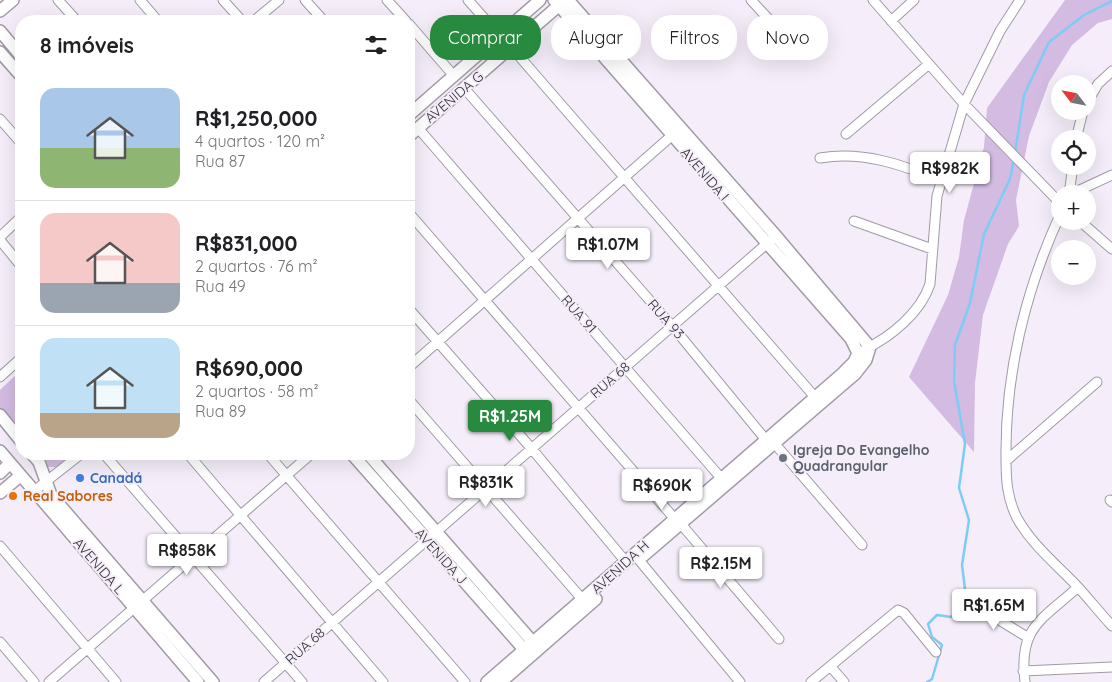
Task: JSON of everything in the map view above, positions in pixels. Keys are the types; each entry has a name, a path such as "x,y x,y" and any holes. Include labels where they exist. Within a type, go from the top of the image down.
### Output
{"street":[{"path":"0,11 13,0"},
{"path":"58,0 72,15"},
{"path":"140,0 153,15"},
{"path":"223,0 237,15"},
{"path":"261,15 279,0"},
{"path":"305,0 319,15"},
{"path":"388,0 401,15"},
{"path":"468,0 481,15"},
{"name":"AVENIDA G","path":"522,15 540,0"},
{"path":"751,0 765,15"},
{"path":"873,0 964,104 1051,193"},
{"path":"891,20 914,0"},
{"path":"858,350 870,347 894,330 924,300 930,284 934,212 940,181 964,104 1000,31 1020,0"},
{"name":"AVENIDA G","path":"541,21 562,1"},
{"name":"AVENIDA I","path":"562,1 676,132 766,245 858,350"},
{"path":"0,31 15,49"},
{"path":"415,31 454,76"},
{"path":"0,52 15,69"},
{"name":"AVENIDA G","path":"415,110 472,60"},
{"name":"AVENIDA G","path":"415,131 498,60"},
{"path":"522,60 814,396"},
{"path":"846,134 929,64"},
{"path":"1096,87 1112,71"},
{"name":"RUA 93","path":"464,88 862,544"},
{"path":"0,119 15,136"},
{"name":"RUA 91","path":"418,128 721,478"},
{"path":"415,361 676,132"},
{"name":"AVENIDA I","path":"676,132 776,236 870,347"},
{"path":"820,158 850,155 877,159 940,181"},
{"path":"1090,185 1112,175"},
{"path":"415,220 778,639"},
{"path":"854,221 932,248"},
{"path":"15,223 0,239 15,258"},
{"path":"1054,230 1038,266 1020,330 1008,398 1006,485 1011,504 1023,529 1040,550 1078,587 1112,626"},
{"path":"1090,230 1112,249"},
{"name":"RUA 68","path":"264,682 776,236"},
{"path":"415,316 532,449 626,562"},
{"name":"AVENIDA H","path":"501,682 583,600 626,562 855,374 866,360 870,347"},
{"name":"AVENIDA H","path":"487,682 532,650 639,560 721,478 771,442 814,396 851,366 858,350"},
{"path":"2,372 15,362"},
{"path":"1006,461 1097,382"},
{"path":"415,407 583,600"},
{"path":"0,416 15,434"},
{"name":"AVENIDA L","path":"0,451 20,476 214,682"},
{"name":"AVENIDA L","path":"37,460 52,495 198,682"},
{"path":"34,491 74,460"},
{"path":"109,460 302,682"},
{"path":"193,460 383,682"},
{"path":"273,460 465,682"},
{"path":"49,682 304,460"},
{"name":"AVENIDA J","path":"357,460 427,540 532,650"},
{"name":"AVENIDA J","path":"373,460 438,532 532,650"},
{"path":"0,472 10,464"},
{"path":"0,493 20,476"},
{"path":"0,546 116,682"},
{"path":"639,560 740,682"},
{"path":"1025,682 1027,637 1044,617 1078,587"},
{"path":"968,609 996,618 1027,637"},
{"path":"811,682 898,610 904,613 936,652"},
{"path":"0,642 34,682"},
{"path":"1024,671 1112,666"},
{"path":"831,667 844,682"}],"shaded area":[{"path":"1065,0 1112,0 1112,19 1098,23 1072,45 1053,75 1051,75 1029,136 1016,200 1019,226 1008,244 983,315 975,383 974,452 909,377 948,295 959,257 964,220 984,147 987,108"},
{"path":"15,376 15,429 0,411 0,390"},
{"path":"42,460 67,460 58,467 48,467"}],"waterway":[{"path":"1015,153 1024,95 1049,42 1084,15 1112,1"},
{"path":"927,682 932,679 942,645 932,637 928,624 937,615 951,617 961,609 965,589 962,565 969,520 959,488 965,444 954,381 955,345 970,303 984,234 1010,179 1014,159"}],"place":[{"name":"Igreja Do Evangelho Quadrangular","path":"783,458"},
{"name":"Canadá","path":"80,478"},
{"name":"Real Sabores","path":"13,496"}]}
